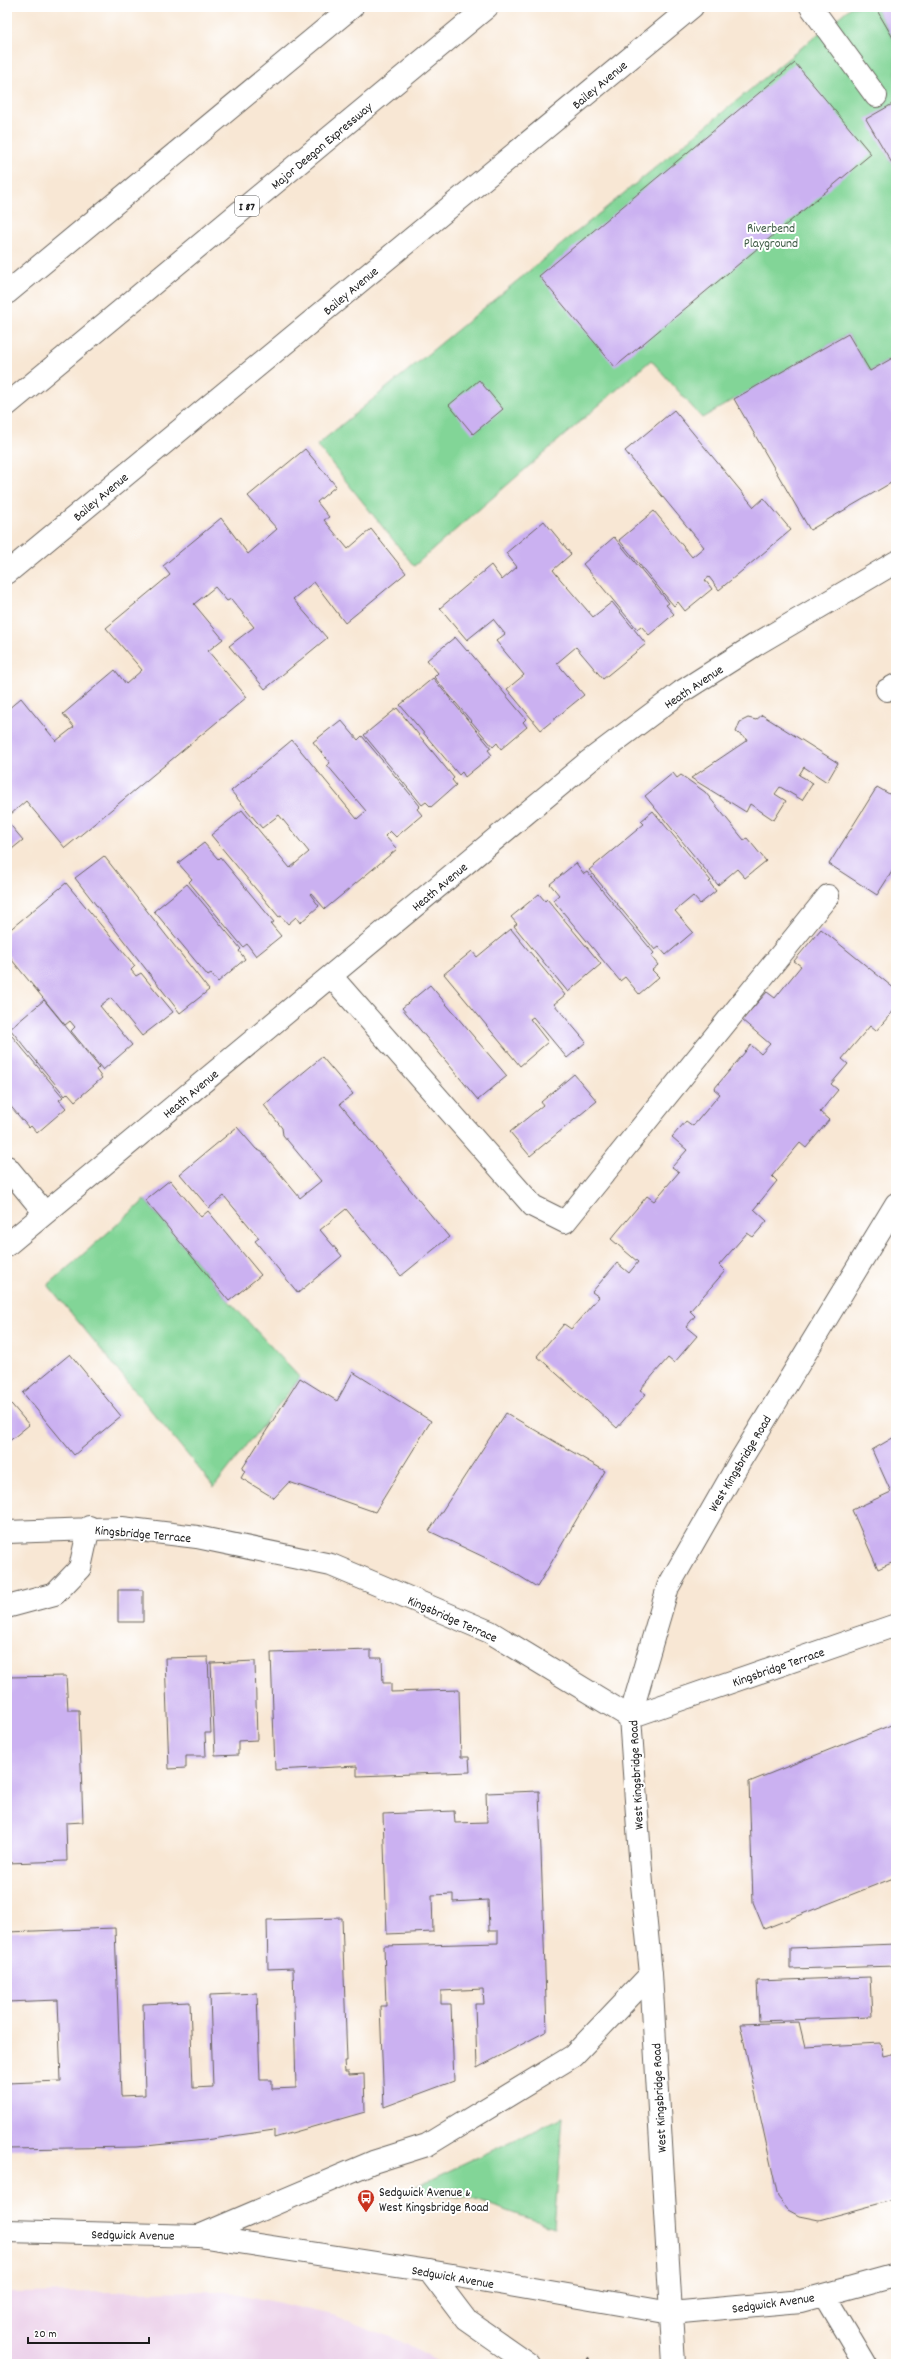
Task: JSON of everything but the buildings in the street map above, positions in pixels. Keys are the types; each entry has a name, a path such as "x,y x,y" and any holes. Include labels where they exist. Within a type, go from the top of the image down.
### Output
{"main road":[{"path":"7,293 352,7"},
{"name":"Major Deegan Expressway","path":"7,405 488,7"},
{"name":"Bailey Avenue","path":"7,572 692,7"},
{"path":"811,7 876,96"},
{"name":"Heath Avenue","path":"7,1244 589,761 681,692 755,645 896,562"},
{"path":"331,976 533,1206 565,1222 828,896"},
{"path":"7,1167 45,1213"},
{"name":"West Kingsbridge Road","path":"674,2364 650,1974 630,1717 668,1587 740,1461 896,1204"},
{"path":"7,1607 56,1594 80,1568 89,1527"},
{"name":"Kingsbridge Terrace","path":"7,1532 89,1527 122,1528 197,1538 331,1565 490,1632 630,1717 896,1625"},
{"path":"200,2236 373,2162 427,2145 573,2056 650,1974"},
{"name":"Sedgwick Avenue","path":"7,2231 200,2236 429,2271 671,2313 801,2300 896,2275"},
{"path":"429,2271 466,2320 529,2364"},
{"path":"824,2294 865,2364"}],"path":[{"path":"583,2364 590,2357"}],"shaded area":[{"path":"226,2291 336,2316 398,2340 442,2364 7,2364 7,2293"}],"green space":[{"name":"Riverbend Playground","path":"851,7 875,7 896,43 896,102 867,119 896,170 896,356 870,371 848,334 702,418 651,360 414,566 317,445"},
{"path":"145,1200 229,1301 300,1378 214,1487 48,1285"},
{"path":"563,2117 554,2227 470,2198 404,2192"}],"place":[{"name":"Sedgwick Avenue & West Kingsbridge Road","path":"366,2213"}]}
